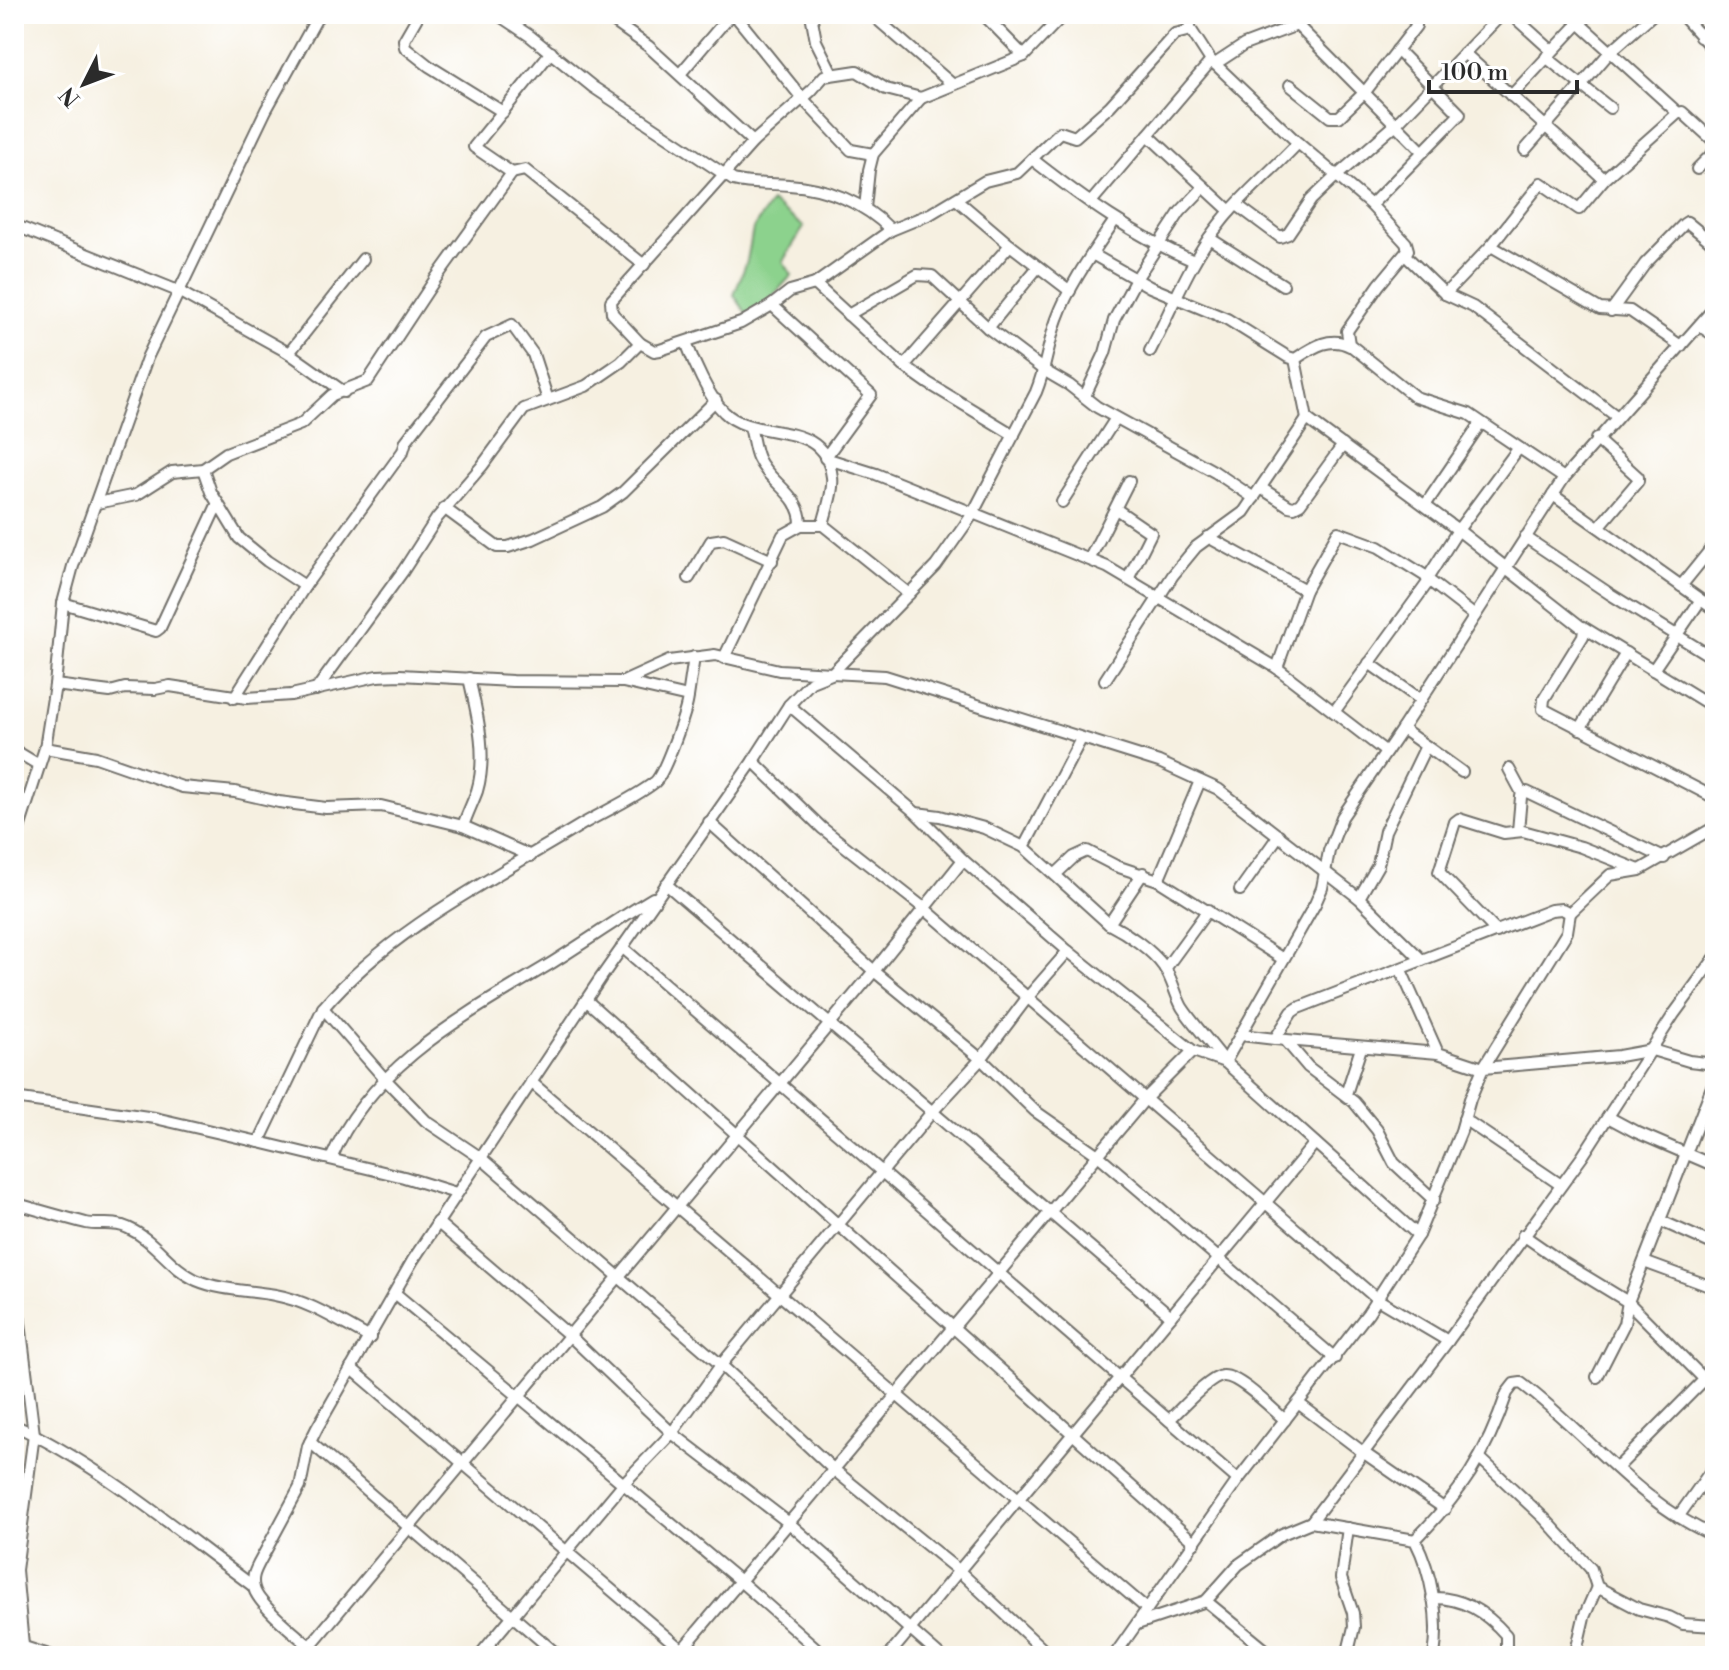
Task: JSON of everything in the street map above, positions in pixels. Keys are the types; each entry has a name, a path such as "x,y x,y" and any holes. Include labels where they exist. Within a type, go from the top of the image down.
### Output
{"street":[{"path":"419,14 404,40 405,47 429,66 503,112"},
{"path":"497,14 551,52 593,87 725,175 745,184 795,185 828,193 865,208 891,230"},
{"path":"603,14 648,46 753,142"},
{"path":"680,74 732,14 802,98 851,150 873,154"},
{"path":"811,14 818,48 832,73"},
{"path":"871,14 952,84"},
{"path":"983,14 1024,56"},
{"path":"865,208 873,154 921,98 1024,56 1064,14"},
{"path":"1187,14 1191,30 1213,62 1298,143 1371,205 1406,243 1408,250 1405,255 1379,285 1347,331 1351,347"},
{"path":"1091,202 1213,62 1244,45 1297,25 1312,14"},
{"path":"1290,85 1330,117 1339,117 1365,92 1416,26 1407,14"},
{"path":"1148,135 1204,187 1280,237 1288,234 1311,200 1395,125 1502,14"},
{"path":"1511,14 1549,54 1610,108"},
{"path":"1569,14 1678,113 1682,112 1715,142"},
{"path":"1511,96 1591,14"},
{"path":"1525,150 1610,52 1653,14"},
{"path":"1681,14 1715,52"},
{"path":"14,844 45,748 63,603 73,566 147,358 266,110 317,15"},
{"path":"1700,37 1715,21"},
{"path":"1297,25 1423,152"},
{"path":"921,98 886,89 857,71 824,76 753,142 611,301 610,307 640,343 654,351 741,323 790,291 815,284 891,230 930,214 985,181 1017,173 1060,132 1075,137 1110,106 1175,34 1191,30"},
{"path":"1371,205 1460,114 1397,50"},
{"path":"512,173 474,147 551,52"},
{"path":"1464,53 1604,179"},
{"path":"1445,294 1491,246 1541,183 1579,209 1604,179 1678,113"},
{"path":"1150,351 1194,261 1209,238 1233,208 1298,143"},
{"path":"1697,169 1715,151"},
{"path":"1032,159 1115,220 1157,245 1194,261"},
{"path":"97,503 136,495 172,472 203,469 226,453 301,424 332,395 368,381 436,278 512,173 525,170 644,265"},
{"path":"1085,396 1105,353 1114,320 1136,279 1180,212 1204,187"},
{"path":"956,199 1070,291"},
{"path":"322,1656 286,1626 256,1594 253,1586 253,1575 300,1487 310,1442 437,1222 789,705 811,682 831,674 931,574 972,515 1045,371 1057,318 1070,291 1115,220"},
{"path":"1611,311 1645,264 1687,222 1715,245"},
{"path":"14,225 178,291 289,353 344,392"},
{"path":"1209,238 1283,285"},
{"path":"904,366 1010,245"},
{"path":"1491,246 1600,309 1630,311 1681,346"},
{"path":"1092,254 1162,293 1227,319 1295,359"},
{"path":"1405,255 1445,294 1473,307 1616,416"},
{"path":"289,353 363,259"},
{"path":"988,328 1038,267"},
{"path":"848,315 917,275 932,276 988,328 1045,371 1116,418 1215,472 1254,498"},
{"path":"815,284 904,366 939,391 1014,435"},
{"path":"772,305 871,395 825,458"},
{"path":"1225,1062 1315,904 1342,817 1564,478 1715,307"},
{"path":"234,698 305,586 403,451 406,441 486,337 512,325 533,354 548,400"},
{"path":"1700,326 1715,336"},
{"path":"1295,359 1313,346 1341,341 1415,397 1469,414 1564,478"},
{"path":"686,342 723,411 750,427 797,435 814,444 825,458 832,478 823,525"},
{"path":"316,690 403,571 444,508 482,466 524,409 586,386 640,343"},
{"path":"1295,359 1307,419 1426,504 1583,627 1715,708"},
{"path":"444,508 497,547 533,539 602,507 623,492 716,400"},
{"path":"1062,502 1116,418"},
{"path":"1105,680 1158,596 1196,547 1244,512 1307,419"},
{"path":"1426,504 1481,423"},
{"path":"750,427 758,460 801,513 801,525"},
{"path":"1596,439 1638,477 1638,481 1599,527"},
{"path":"1261,488 1289,506 1300,504 1343,445"},
{"path":"1334,712 1428,579 1458,530 1518,449"},
{"path":"825,458 876,474 972,515 1090,558 1277,668 1386,752"},
{"path":"203,469 218,503 239,538 305,586"},
{"path":"1090,558 1129,481"},
{"path":"1553,495 1715,610"},
{"path":"63,603 156,631 167,614 218,503"},
{"path":"1116,509 1151,533 1128,579"},
{"path":"724,658 783,535 801,525 823,525 909,594"},
{"path":"1277,668 1305,590 1338,532 1379,547 1428,579 1475,616"},
{"path":"1208,537 1305,590"},
{"path":"1525,537 1715,659"},
{"path":"689,578 711,541 724,539 772,561"},
{"path":"1681,586 1715,544"},
{"path":"1705,559 1715,566"},
{"path":"1653,670 1700,601"},
{"path":"1583,627 1583,636 1542,705 1546,712 1715,798"},
{"path":"1580,729 1626,653"},
{"path":"623,682 669,661 715,655 779,670 885,676 1159,762 1218,789 1359,898 1422,960"},
{"path":"259,1142 323,1008 371,962 437,912 657,780 688,697 694,657"},
{"path":"1369,663 1421,700"},
{"path":"55,685 110,692 125,688 170,686 234,698 291,695 377,676 623,682 688,697"},
{"path":"463,826 477,789 481,767 479,727 469,678"},
{"path":"789,705 916,813 963,860 1068,951 1193,1051 1225,1062"},
{"path":"1402,729 1462,772"},
{"path":"1024,847 1081,739"},
{"path":"1359,898 1378,865 1385,831 1426,746"},
{"path":"45,748 96,757 182,787 235,792 326,808 381,806 463,826 531,856"},
{"path":"14,750 39,765"},
{"path":"753,761 822,828 925,909 1377,1299 1448,1341"},
{"path":"1509,769 1522,793 1518,831"},
{"path":"1158,880 1200,781"},
{"path":"1522,793 1527,792 1664,858"},
{"path":"916,813 984,828 1024,847 1109,924 1120,929 1165,969 1184,1010 1225,1062 1418,1235"},
{"path":"1497,932 1439,872 1455,822 1459,819 1504,833 1518,831 1581,847 1640,870"},
{"path":"709,822 874,971 981,1059 1035,1111 1098,1155 1335,1358"},
{"path":"1114,1656 1238,1480 1335,1358 1418,1235 1483,1068 1567,932 1570,913 1610,875 1640,870 1715,827"},
{"path":"1240,890 1279,835"},
{"path":"1056,874 1074,857 1087,851 1116,866 1158,880 1283,959"},
{"path":"310,1646 874,971 963,860"},
{"path":"1109,924 1143,873"},
{"path":"666,884 1171,1316"},
{"path":"331,1159 341,1135 356,1112 384,1078 441,1034 508,989 659,894"},
{"path":"1280,1040 1292,1012 1298,1008 1551,910 1562,909 1570,913"},
{"path":"1165,969 1208,910"},
{"path":"622,947 1238,1480"},
{"path":"479,1656 623,1484 672,1433 721,1365 932,1112 981,1059 1027,998 1068,951"},
{"path":"1135,1625 1206,1601 1238,1565 1282,1534 1311,1522 1561,1185 1674,1014 1715,958"},
{"path":"1401,970 1438,1053"},
{"path":"586,1000 1195,1543"},
{"path":"323,1008 426,1121 481,1158 721,1365 833,1469 959,1571 1050,1656"},
{"path":"1241,1035 1438,1053 1483,1068 1619,1056 1652,1050 1689,1061 1715,1064"},
{"path":"1280,1040 1308,1067 1346,1094 1377,1130 1394,1163 1434,1200"},
{"path":"1346,1094 1361,1048"},
{"path":"351,1368 683,1654 833,1469 1145,1099 1193,1051"},
{"path":"1597,1377 1624,1324 1628,1302 1688,1155 1715,1079"},
{"path":"531,1082 1147,1609"},
{"path":"14,1098 155,1118 404,1177 456,1193"},
{"path":"1702,1115 1715,1119"},
{"path":"1608,1117 1715,1166"},
{"path":"1464,1119 1561,1185"},
{"path":"888,1656 1315,1143"},
{"path":"14,1203 89,1223 125,1226 148,1239 177,1267 195,1279 234,1291 276,1295 302,1303 370,1338"},
{"path":"1661,1221 1715,1245"},
{"path":"437,1222 569,1335 672,1433 789,1523 940,1656"},
{"path":"1523,1235 1628,1302 1715,1390"},
{"path":"1644,1262 1715,1286"},
{"path":"14,1275 34,1434 16,1570 24,1652"},
{"path":"396,1294 740,1581 825,1656"},
{"path":"1169,1420 1213,1380 1223,1376 1236,1379 1285,1420"},
{"path":"1617,1468 1703,1381"},
{"path":"1415,1540 1445,1509 1481,1459 1507,1393 1514,1384 1521,1383 1548,1404 1648,1497 1715,1536"},
{"path":"1298,1403 1445,1509"},
{"path":"14,1425 34,1434 149,1508 253,1586"},
{"path":"310,1442 559,1656"},
{"path":"1481,1459 1544,1518 1591,1569 1597,1587 1584,1617 1575,1656"},
{"path":"1678,1517 1715,1465"},
{"path":"1311,1522 1415,1540"},
{"path":"1347,1656 1354,1627 1353,1613 1341,1578 1348,1528"},
{"path":"1415,1540 1422,1554 1432,1598 1437,1639 1434,1656"},
{"path":"1597,1587 1639,1609 1683,1624 1715,1626"},
{"path":"1432,1598 1448,1597 1471,1604 1506,1635 1506,1656"},
{"path":"1206,1601 1273,1656"},
{"path":"14,1656 24,1652 52,1656"}],"green space":[{"path":"771,202 804,227 783,261 792,275 763,307 747,314 734,295 747,261 753,229"}]}
